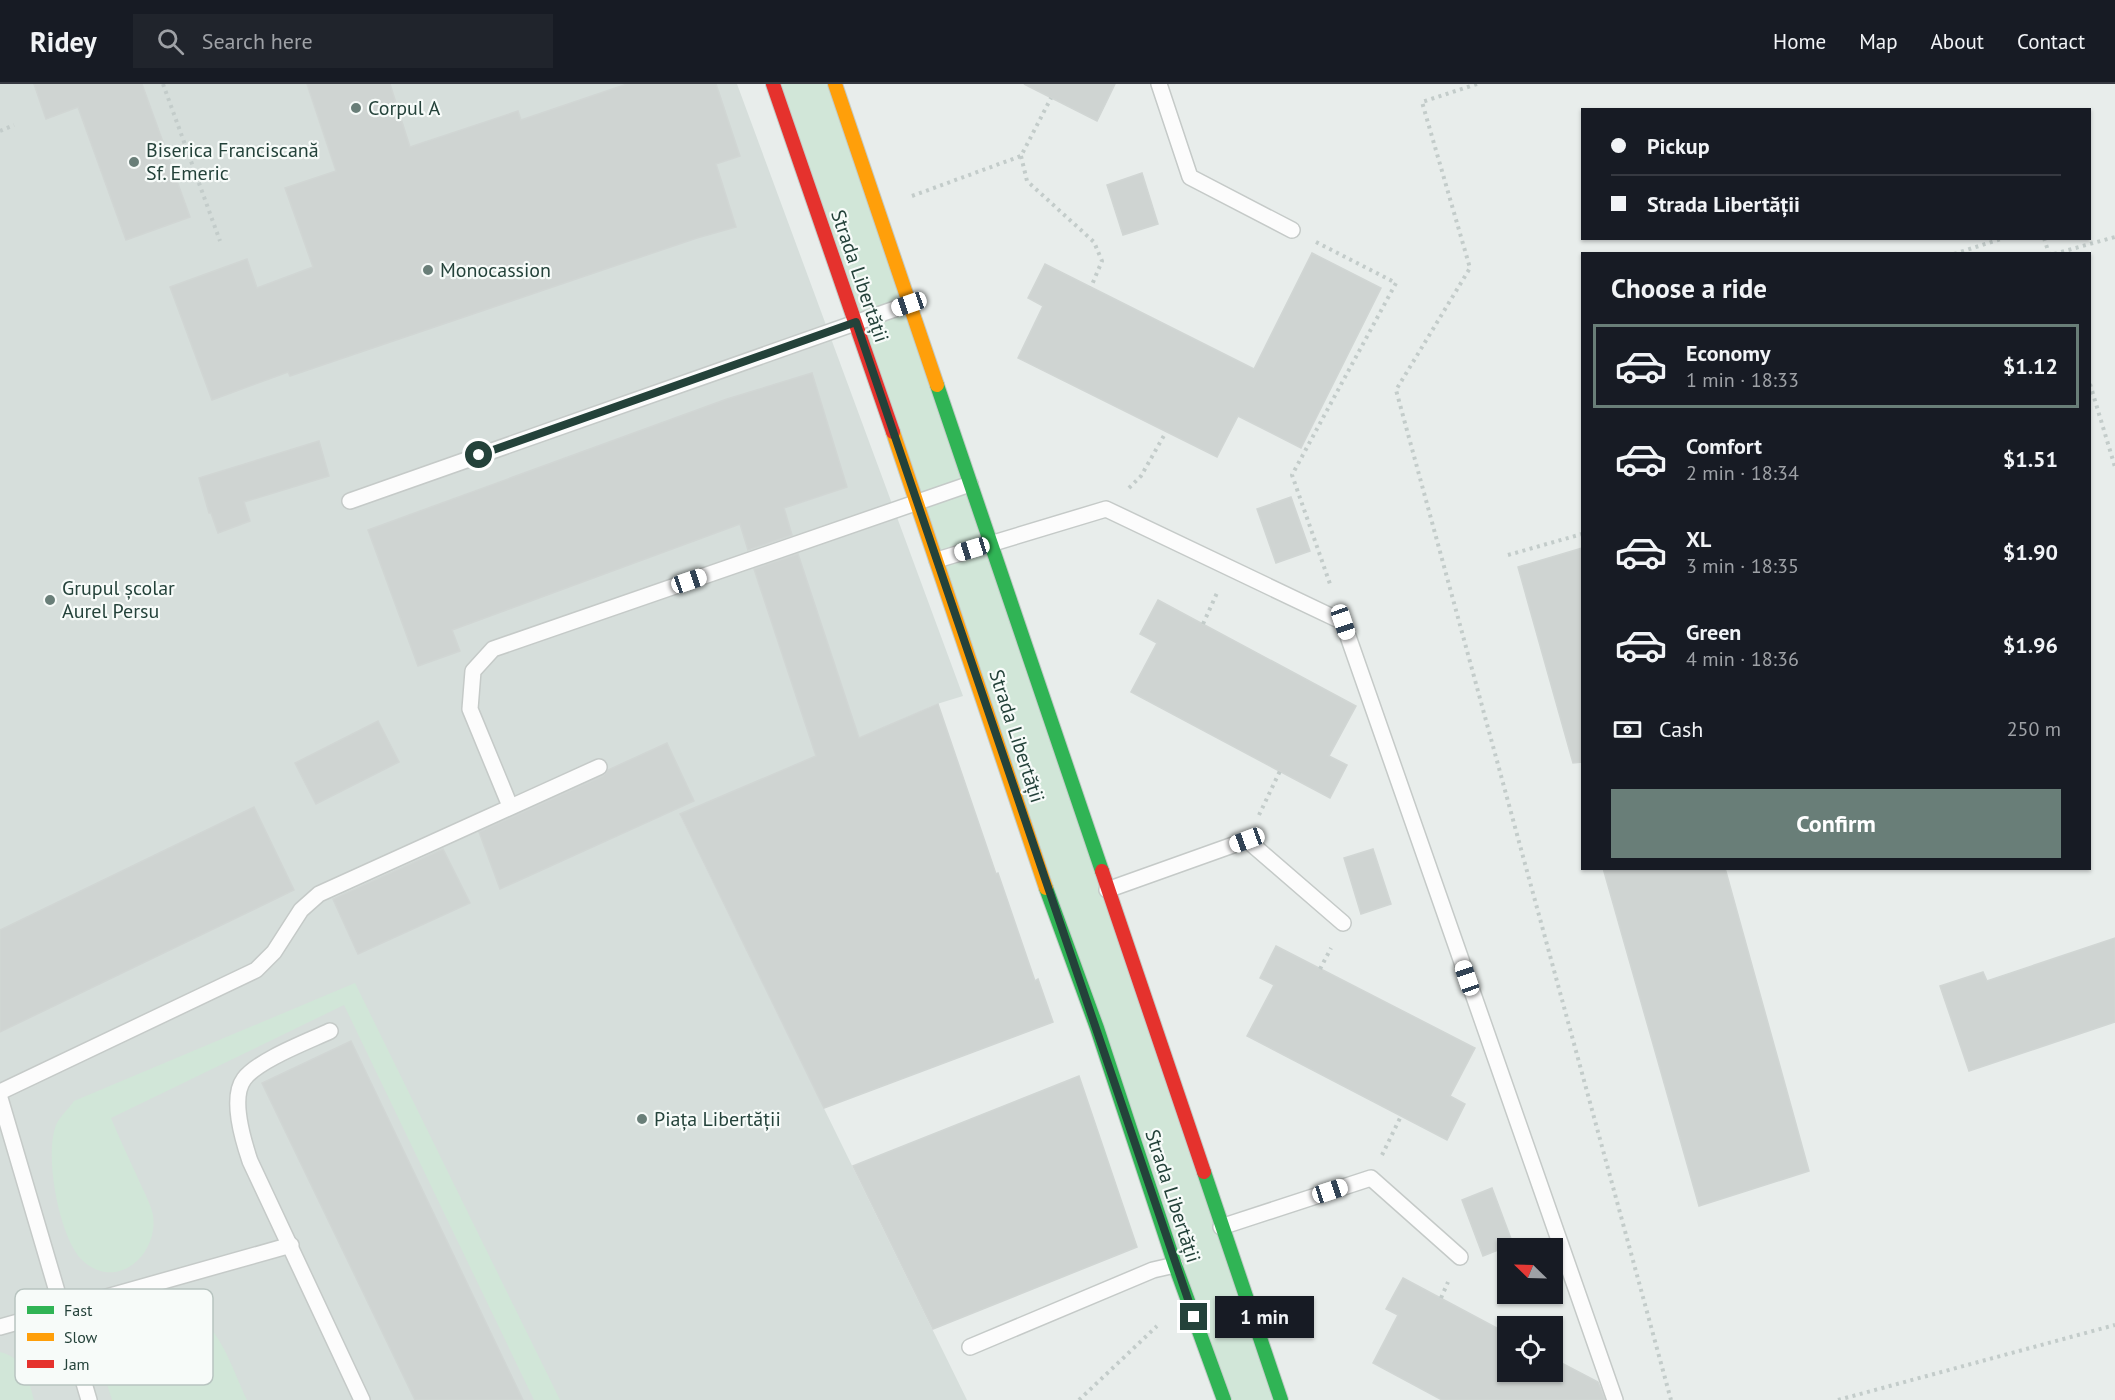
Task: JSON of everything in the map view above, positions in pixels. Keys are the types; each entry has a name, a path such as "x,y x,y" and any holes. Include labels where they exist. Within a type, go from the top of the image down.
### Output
{"main road":[{"name":"Strada Libertății","path":"773,84 937,560 1066,946 1097,1028 1175,1265 1224,1400"},
{"name":"Strada Libertății","path":"835,84 1281,1400"},
{"path":"1207,1352 1213,1400"}],"lane":[{"path":"1159,84 1190,177 1292,230"},
{"path":"350,501 909,304"},
{"path":"510,806 470,709 473,671 493,649 970,484"},
{"path":"937,560 1106,509 1343,622 1615,1400"},
{"path":"0,1092 256,970 274,952 301,910 319,894 599,767"},
{"path":"1107,890 1247,840 1343,923"},
{"path":"330,1030 259,1065 244,1079 240,1089 238,1107 250,1161 362,1400"},
{"path":"0,1098 56,1289"},
{"path":"1221,1227 1371,1178 1460,1257"},
{"path":"139,1289 291,1245"},
{"path":"970,1347 1153,1270 1175,1265"},
{"path":"0,1327 15,1323"},
{"path":"85,1385 89,1400"}],"path":[{"path":"163,84 220,241"},
{"path":"1477,84 1422,102 1470,268 1396,390 1671,1400"},
{"path":"1051,98 1021,156 1027,182 1094,242 1101,261 1090,287"},
{"path":"0,130 14,124"},
{"path":"903,199 1021,156"},
{"path":"1292,230 1396,283 1292,475 1343,622"},
{"path":"2059,252 2115,237"},
{"path":"1960,252 1998,240"},
{"path":"2091,387 2115,466"},
{"path":"1106,509 1142,476 1166,432"},
{"path":"1508,555 1581,534"},
{"path":"1203,624 1228,567"},
{"path":"1247,840 1280,771"},
{"path":"1371,1178 1401,1116"},
{"path":"1078,1400 1164,1320"},
{"path":"1838,1400 2115,1325"}],"shaded area":[{"path":"0,84 737,84 963,696 937,704 680,815 967,1400 0,1400"}],"green space":[{"path":"773,84 835,84 1281,1400 1224,1400"},
{"path":"355,983 560,1400 534,1400 344,1005 111,1118 152,1211 153,1230 149,1244 142,1256 132,1265 120,1271 107,1272 94,1269 81,1259 73,1248 60,1214 52,1153 53,1136 57,1123 74,1101"},
{"path":"213,1332 227,1355 247,1400 112,1400 108,1385 213,1385"},
{"path":"0,1352 15,1359 15,1385 29,1385 34,1400 0,1400"}],"building":[{"name":"Biserica Franciscană Sf. Emeric","path":"34,84 142,84 190,217 126,240 78,107 46,119"},
{"path":"307,84 390,84 410,147 518,111 521,120 627,84 716,84 740,156 716,164 736,227 697,238 290,376 288,372 212,400 170,287 247,259 257,288 313,267 285,188 336,171"},
{"path":"1024,84 1115,84 1097,121"},
{"path":"1142,173 1158,224 1123,235 1107,185"},
{"path":"1312,253 1381,288 1301,448 1238,416 1217,457 1018,358 1043,306 1028,298 1045,264 1254,369"},
{"path":"812,373 847,487 784,508 792,535 748,550 740,524 452,630 460,651 418,666 368,530 727,399"},
{"path":"319,441 329,476 244,502 250,521 218,533 211,513 209,513 199,478"},
{"path":"1291,497 1310,551 1276,563 1257,509"},
{"path":"1581,548 1581,762 1573,763 1518,567"},
{"path":"798,554 859,738 938,704 996,874 998,873 1035,981 1038,979 1053,1022 824,1108 680,814 816,756 754,569"},
{"path":"1158,600 1356,706 1329,756 1347,765 1330,798 1131,692 1157,643 1140,634"},
{"path":"378,721 399,762 316,804 295,763"},
{"path":"667,743 694,801 500,889 479,832 603,776 608,770"},
{"path":"254,807 294,890 0,1032 0,930"},
{"path":"443,849 470,903 358,954 333,899"},
{"path":"1373,849 1391,904 1361,914 1344,858"},
{"path":"1604,870 1726,870 1809,1171 1699,1206"},
{"path":"2115,938 2115,1022 1969,1071 1940,986 1983,972 1987,981"},
{"path":"1276,946 1475,1048 1450,1096 1465,1104 1447,1140 1247,1036 1274,985 1260,978"},
{"path":"351,1041 523,1400 415,1400 262,1083"},
{"path":"1079,1076 1137,1247 933,1329 853,1166"},
{"path":"1492,1188 1511,1238 1497,1238 1497,1250 1483,1256 1462,1200"},
{"path":"1403,1278 1497,1328 1497,1382 1563,1382 1563,1364 1598,1382 1605,1400 1442,1400 1373,1363 1398,1315 1386,1309"}],"traffic: fast":[{"path":"937,385 1102,871"},
{"path":"1046,888 1097,1028 1175,1265 1224,1400"},
{"path":"1204,1172 1281,1400"}],"traffic: slow":[{"path":"835,84 937,385"},
{"path":"893,432 1046,888"}],"traffic: jam":[{"path":"773,84 893,432"},
{"path":"1102,871 1204,1172"}],"place":[{"name":"Corpul A","path":"356,108"},
{"name":"Biserica Franciscană Sf. Emeric","path":"134,162"},
{"name":"Monocassion","path":"428,270"},
{"name":"Grupul școlar Aurel Persu","path":"50,600"},
{"name":"Piața Libertății","path":"642,1119"}],"route":[{"path":"479,455 856,322 1059,926 1097,1028 1194,1317"}]}
